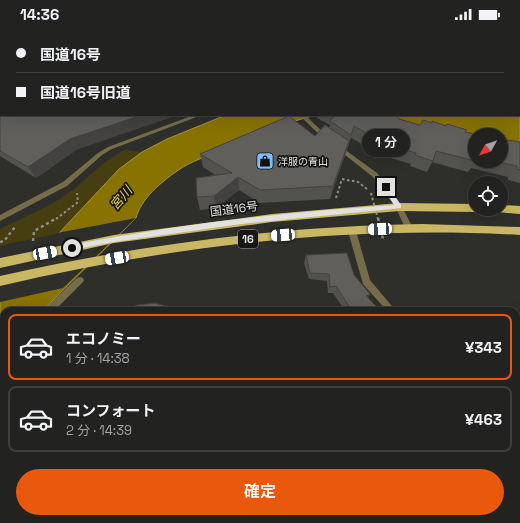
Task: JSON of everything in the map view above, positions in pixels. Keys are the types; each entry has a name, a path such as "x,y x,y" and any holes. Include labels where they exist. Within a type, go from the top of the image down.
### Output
{"highway":[{"name":"国道16号","path":"0,263 114,240 272,218 398,207 468,208"},
{"path":"508,209 520,210"},
{"name":"16","path":"1,281 90,262 186,246 270,236 409,228 520,230"}],"street":[{"path":"0,218 65,184 100,154 110,148 196,116"},
{"path":"303,116 322,134 375,174 398,207 409,228"},
{"path":"352,231 366,282 388,307"},
{"path":"52,307 80,280"}],"path":[{"path":"336,201 342,179 358,182 371,193 383,239"},
{"path":"33,244 34,231 55,220 78,202"}],"shaded area":[{"path":"125,150 142,152 119,169 60,233 0,246 0,229 47,206 65,195 104,163"}],"water":[{"name":"宮川","path":"224,116 312,116 247,139 182,167 152,192 142,204 136,218 46,307 0,307 0,289 59,233 119,169 142,152 167,139"},
{"path":"360,116 520,116 520,148 508,146 508,128 468,128 468,134"}],"pier":[{"path":"136,218 63,288 0,302 0,286 57,233"}],"building":[{"path":"0,116 139,116 70,139 28,167 0,151"},
{"path":"289,116 315,136 325,125 349,141 333,186 260,190 238,177 214,196 197,197 196,178 232,173 200,154"},
{"path":"334,116 397,116 399,119 420,125 423,120 432,123 432,121 446,126 447,124 467,130 465,132 468,133 468,159 436,151 433,161 415,155 416,153 388,145 354,126 351,135 330,121"},
{"path":"508,140 520,142 520,170 517,169 517,166 508,164"},
{"path":"347,253 354,275 370,294 366,296 377,307 349,307 336,286 330,287 329,274 310,273 306,255"},
{"path":"155,303 170,307 133,307 137,305"}],"place":[{"name":"洋服の青山","path":"265,161"}],"route":[{"path":"72,248 195,227 241,221 398,207 386,187"}]}
